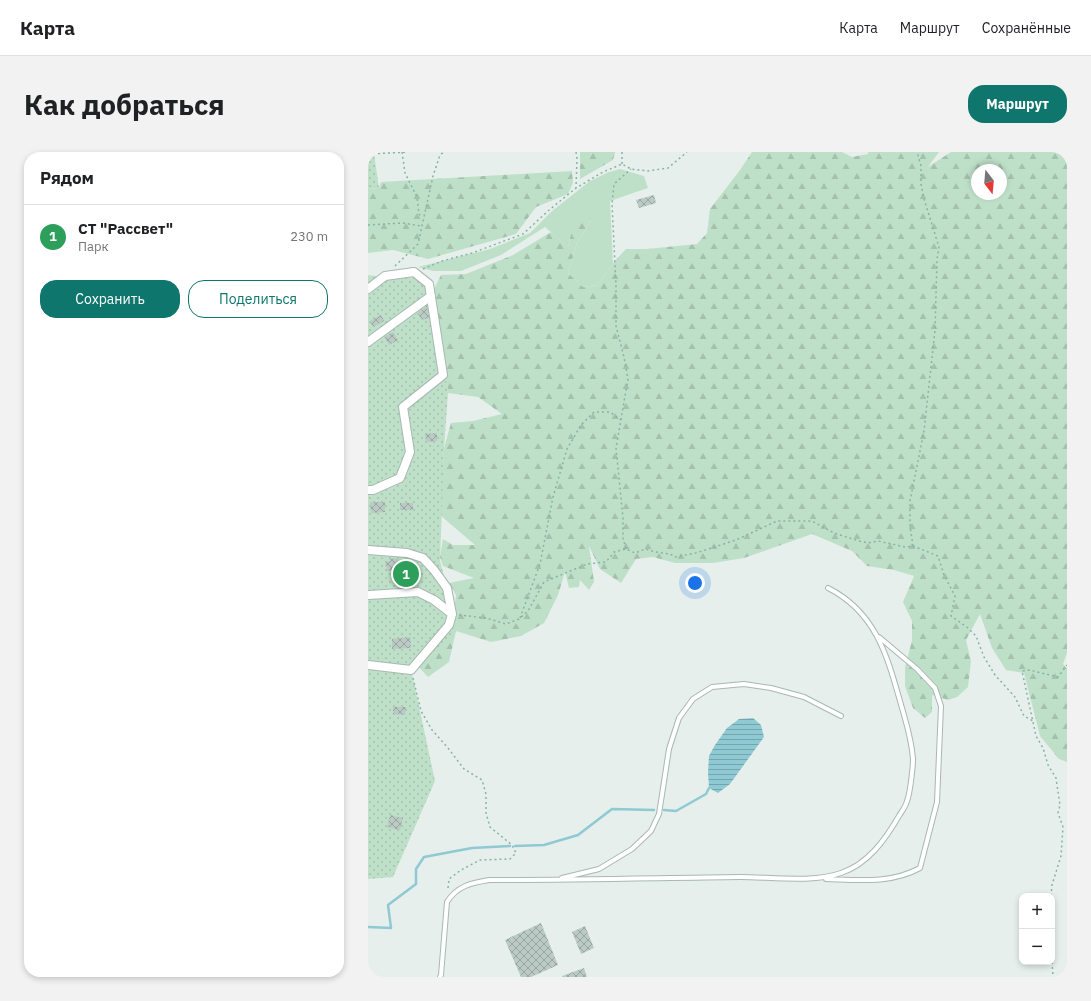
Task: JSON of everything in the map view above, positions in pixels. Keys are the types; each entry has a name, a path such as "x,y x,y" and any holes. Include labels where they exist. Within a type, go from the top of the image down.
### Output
{"street":[{"path":"368,289 385,276 414,272 429,284 443,375 404,407 410,452 400,478 373,490 368,490"},
{"path":"368,342 431,296"},
{"path":"368,550 407,553 423,558 447,588 452,614 449,625 411,670 368,666"},
{"path":"368,595 418,592 434,600 452,614"}],"lane":[{"path":"821,878 842,873 865,860 881,845 908,800 913,760 908,729 894,679 878,636 864,615 843,596 828,588"},
{"path":"440,977 447,902 452,893 471,883 489,880 755,877 821,878 870,881 909,874 920,868 937,802 941,706 935,688 917,669 878,636"},
{"path":"554,880 599,869 632,849 651,831 659,814 669,749 679,718 693,699 712,687 744,684 771,688 804,697 841,716"}],"path":[{"path":"402,152 406,173 417,197 419,214 423,218"},
{"path":"368,154 408,152"},
{"path":"385,276 411,249 418,244 433,176 440,155 444,152"},
{"path":"576,152 576,188"},
{"path":"622,152 622,164"},
{"path":"622,164 631,169 648,171 668,168 687,152"},
{"path":"913,546 910,526 910,501 924,431 935,330 937,259 939,247 924,198 921,184 921,166 917,152"},
{"path":"414,272 523,234 576,188 604,172 622,164"},
{"path":"626,549 623,538 623,518 616,448 628,379 616,326 616,285 612,204 614,184 631,169"},
{"path":"368,225 403,223 422,226"},
{"path":"519,619 540,564 553,496 567,449 582,425 594,412 610,412 621,420"},
{"path":"452,614 486,618 506,624 519,619 528,611 544,582 587,564 606,562 614,552 626,549 635,553 645,549 670,554 675,557 696,553 736,540 777,521 812,521 834,533 868,543 878,541 904,547 913,546 938,556 944,575 955,596 951,616 968,628 976,636 984,657 995,675 1015,697 1024,716 1033,721"},
{"path":"1051,893 1061,856 1063,827 1058,813 1060,806 1056,778 1048,765 1043,748 1036,736 1022,670 1029,670 1058,677 1067,666"},
{"path":"411,670 421,711 432,730 448,748 464,770 482,780 486,794 486,813 490,827 512,845 516,853 510,859 480,860 461,870 449,880 448,888 452,893"},
{"path":"1052,965 1053,977"}],"green space":[{"path":"580,152 615,152 613,160 580,179"},
{"path":"752,152 842,152 852,157 868,154 868,152 939,152 928,167 951,152 1067,152 1067,653 1063,664 1067,669 1067,762 1059,759 1040,736 1024,673 1006,670 992,648 980,614 966,640 971,661 968,687 957,697 948,700 932,695 932,712 925,718 913,708 905,686 905,668 912,640 912,621 903,602 914,576 894,570 867,566 852,551 812,534 744,558 713,563 675,563 653,557 636,559 621,583 600,569 589,546 594,582 589,590 580,580 579,587 569,588 565,572 558,595 544,623 521,636 491,642 456,631 449,662 428,677 415,663 452,624 456,595 449,583 474,578 443,566 440,557 443,539 453,545 475,545 440,515 444,448 451,423 473,421 502,414 478,397 448,393 434,289 441,275 466,274 513,255 551,232 568,247 571,234 588,209 591,221 577,243 568,273 583,287 598,285 613,263 626,249 647,249 697,244 707,233 710,209"},
{"path":"374,154 379,188 368,189 368,155"},
{"path":"620,169 644,176 648,188 610,201 613,263 598,285 583,287 568,273 577,243 591,221 571,234 568,247 545,227 501,255 461,271 433,271 418,267 490,249 530,233 552,211 590,181 609,172"},
{"path":"572,171 573,183 568,194 536,207 516,234 428,259 393,250 368,253 368,189 379,188 381,182"},
{"path":"368,275 390,278 419,278 434,289 448,393 444,448 440,561 454,613 451,636 440,649 412,674 435,781 393,877 368,879"}],"water":[{"path":"753,718 761,725 764,737 730,784 718,793 709,788 709,756 727,728 739,719"}],"building":[{"path":"654,195 656,203 639,208 636,200"},
{"path":"427,306 429,318 421,320 418,312"},
{"path":"381,315 384,321 373,327 370,321"},
{"path":"393,332 398,340 389,345 384,337"},
{"path":"437,433 437,441 426,442 425,434"},
{"path":"370,502 385,502 385,512 371,513"},
{"path":"400,503 413,503 413,510 400,510"},
{"path":"397,558 399,570 387,571 385,562 390,561 389,559"},
{"path":"410,637 411,648 392,649 392,639"},
{"path":"393,707 406,707 405,715 393,714"},
{"path":"390,815 403,818 400,830 387,827"},
{"path":"541,923 558,965 531,977 521,977 505,940"},
{"path":"585,926 594,948 581,954 572,932"},
{"path":"584,968 587,977 562,977 562,976"}],"waterway":[{"path":"664,810 676,811 706,794 709,788"},
{"path":"515,846 544,845 578,835 612,809 654,810"},
{"path":"368,927 391,928 388,905 416,884 416,869 424,857 472,848 510,846"}],"place":[{"name":"СТ \"Рассвет\"","path":"406,574"}]}
